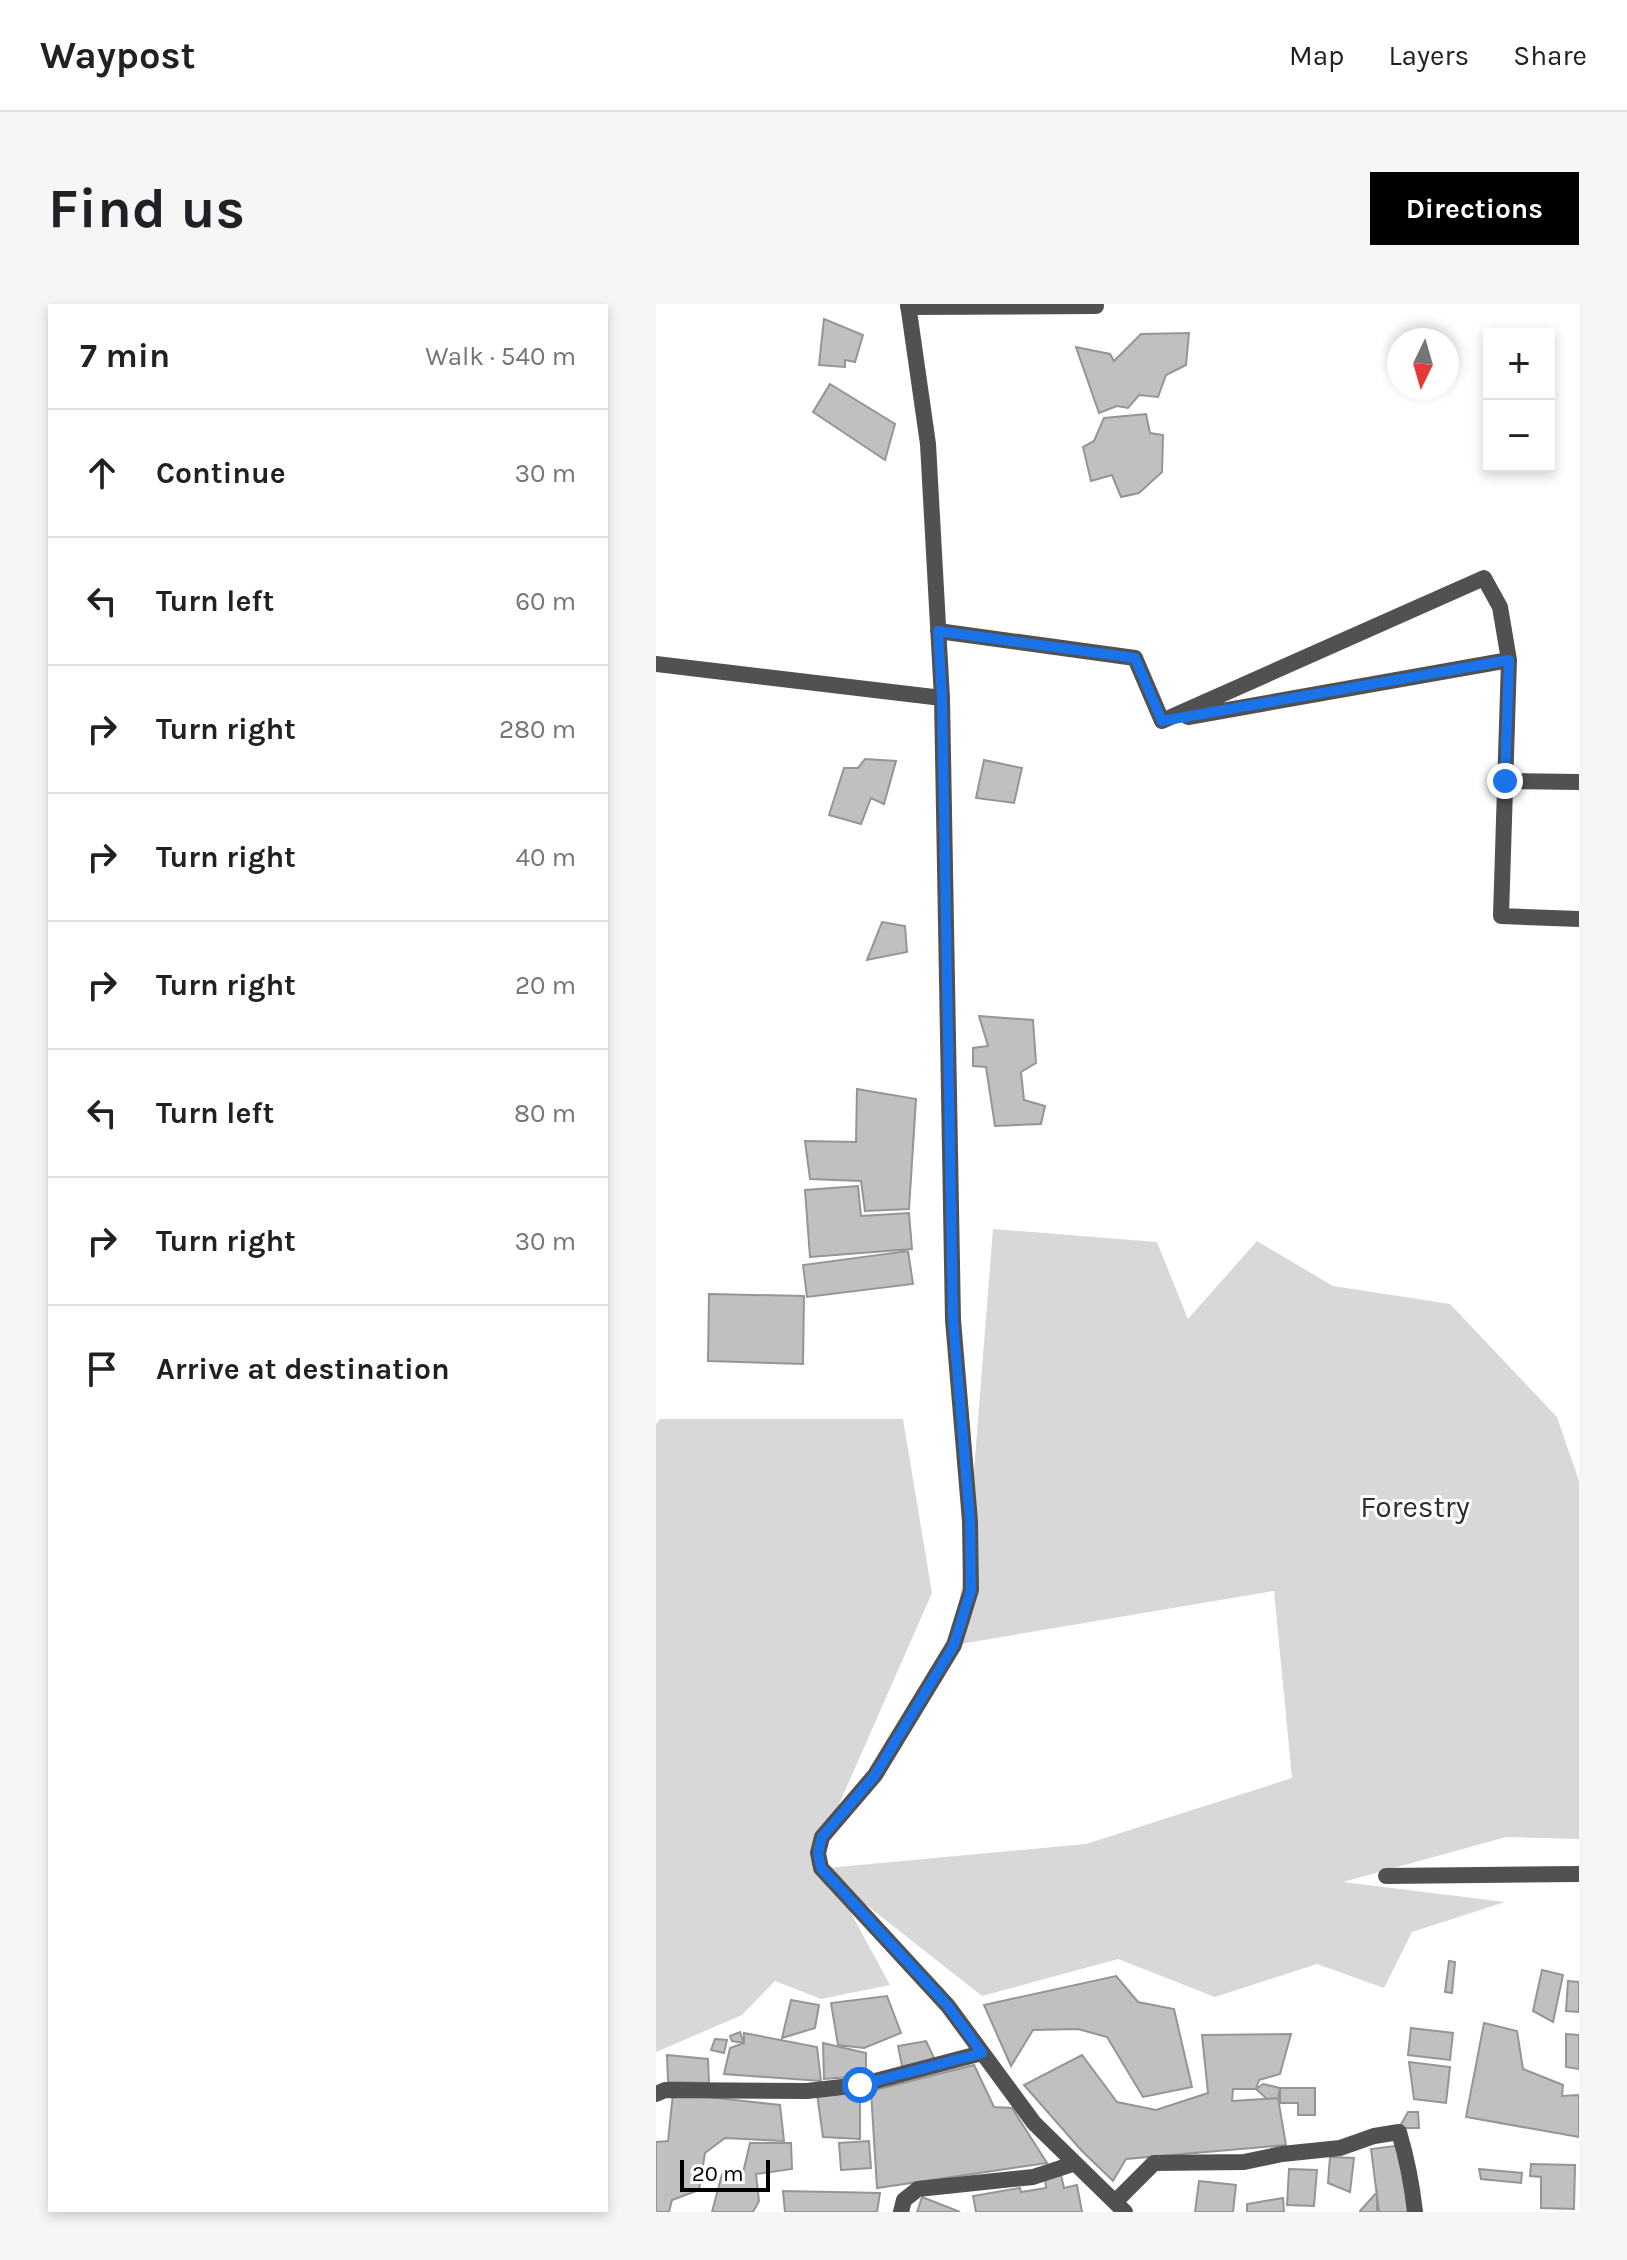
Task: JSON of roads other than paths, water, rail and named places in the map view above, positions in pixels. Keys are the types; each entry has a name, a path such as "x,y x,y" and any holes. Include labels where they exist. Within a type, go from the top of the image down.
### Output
{"street":[{"path":"1096,306 908,305 928,444 942,698 953,1320 970,1521 971,1590 954,1645 875,1775 822,1837 818,1853 821,1868 948,2006 1034,2123 1073,2164 1121,2207 1154,2163 1244,2162 1282,2154 1340,2148 1374,2136 1399,2132 1412,2177 1411,2195 1415,2212"},
{"path":"1162,721 1484,578 1500,607 1509,660 1501,916 1579,919"},
{"path":"938,631 1135,658 1162,721"},
{"path":"1162,721 1509,660"},
{"path":"656,664 942,698"},
{"path":"1505,781 1579,782"},
{"path":"1386,1876 1579,1874"},
{"path":"656,2094 665,2090 807,2091 860,2085 982,2053"},
{"path":"901,2212 904,2200 918,2189 1033,2177 1073,2164"}],"park label":[{"name":"Forestry","path":"1415,1507"}]}
